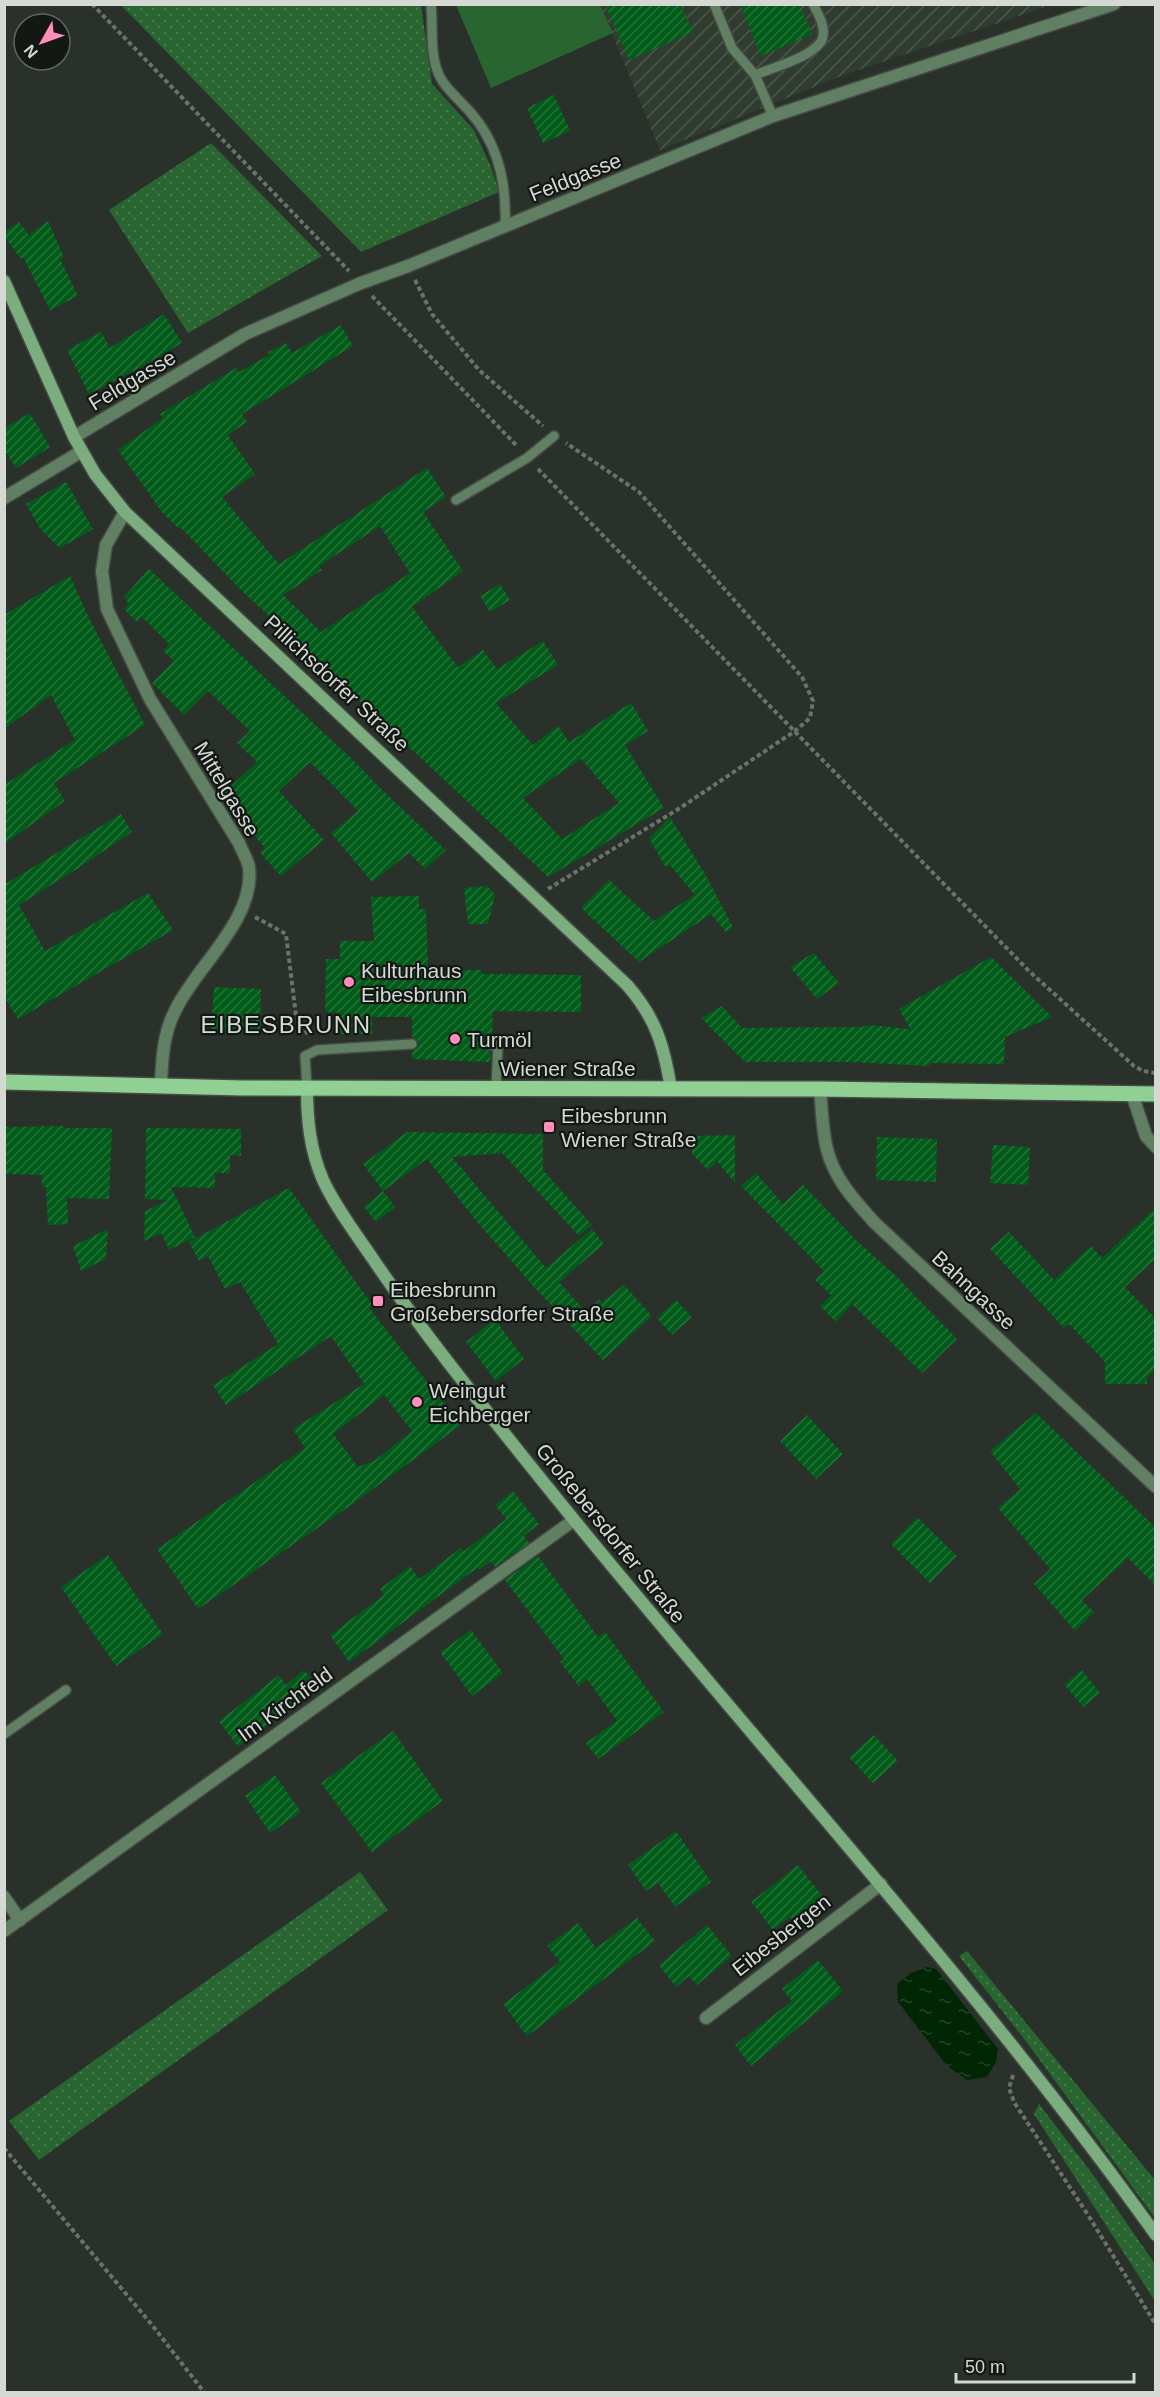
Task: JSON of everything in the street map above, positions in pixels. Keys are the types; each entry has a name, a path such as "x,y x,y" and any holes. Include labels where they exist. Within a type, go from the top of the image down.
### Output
{"main road":[{"name":"Wiener Straße","path":"4,1082 307,1088 820,1089 1155,1094"}],"street":[{"name":"Feldgasse","path":"74,437 245,334 361,283 408,266 773,116 1114,4"},
{"name":"Pillichsdorfer Straße","path":"4,281 74,437 95,474 125,512 592,950 642,1002 661,1041 671,1089"},
{"path":"4,498 82,451"},
{"name":"Mittelgasse","path":"125,512 106,544 102,571 107,609 150,699 239,843 249,866 249,886 242,910 175,1009 164,1043 161,1085"},
{"name":"Großebersdorfer Straße","path":"307,1088 308,1133 320,1173 336,1204 408,1310 574,1520 881,1884 1026,2061 1155,2235"},
{"name":"Bahngasse","path":"820,1089 826,1148 840,1180 856,1202 875,1223 1155,1487"},
{"path":"1132,1094 1146,1136 1155,1147"},
{"name":"Im Kirchfeld","path":"4,1932 574,1520"},
{"name":"Eibesbergen","path":"706,2018 881,1884"},
{"path":"4,1897 20,1920"}],"lane":[{"path":"431,4 434,59 437,71 484,130 499,163 503,181 505,226"},
{"path":"714,4 732,48 755,75 773,116"},
{"path":"755,75 804,56 818,48 823,39 824,29 813,4"},
{"path":"456,500 527,458 554,436"},
{"path":"307,1088 305,1056 317,1050 412,1044"},
{"path":"491,1045 498,1045 496,1089"},
{"path":"4,1734 66,1690"}],"path":[{"path":"92,4 361,283"},
{"path":"408,266 432,314 479,370 554,436 639,492 802,677 813,701 810,718 795,731 680,808 535,898"},
{"path":"387,311 527,458 1029,971 1134,1065 1143,1071 1155,1073"},
{"path":"242,910 286,934 296,1016 317,1050"},
{"path":"1026,2061 1014,2072 1009,2088 1014,2102 1088,2215 1155,2325"},
{"path":"4,2148 152,2325 204,2392"}],"shaded area":[{"path":"121,5 421,5 432,84 474,130 491,167 499,192 361,252"},
{"path":"456,5 600,5 613,33 491,88"},
{"path":"600,5 1051,5 841,76 660,150"},
{"path":"211,143 322,256 188,333 109,210"},
{"path":"360,1872 388,1910 39,2160 9,2121"},
{"path":"967,1951 1155,2180 1155,2218 1028,2044 959,1956"},
{"path":"1039,2104 1094,2176 1155,2264 1155,2301 1034,2114"}],"water":[{"path":"927,1967 936,1969 998,2049 996,2062 987,2077 967,2080 947,2066 898,2002 897,1984 911,1973"}],"building":[{"path":"605,4 680,4 693,32 629,60"},
{"path":"740,4 799,4 812,34 761,56"},
{"path":"554,95 570,131 543,143 527,108"},
{"path":"48,221 64,257 60,259 78,296 50,310 23,257 21,259 4,236 4,232 19,222 29,235"},
{"path":"164,314 182,343 89,394 67,350 101,332 110,348"},
{"path":"341,325 353,346 242,414 247,422 228,435 255,474 222,497 279,564 427,468 446,497 423,512 463,571 412,607 458,667 483,650 497,669 543,641 558,665 496,703 533,745 558,726 569,742 631,703 648,731 625,745 664,808 548,877 241,590 180,527 178,528 162,512 118,450 163,418 160,414 236,368 239,372 286,343 292,353","holes":["380,526 410,573 321,632 283,595 322,570 319,566","581,759 619,803 562,839 523,798"]},
{"path":"30,413 50,447 16,468 4,449 4,428"},
{"path":"66,482 93,529 60,548 41,530 26,504"},
{"path":"149,569 446,850 425,869 409,853 372,882 331,833 358,811 310,762 279,791 324,840 281,876 260,853 265,848 220,796 257,762 237,743 250,731 208,691 184,715 152,683 174,661 163,651 169,644 142,617 137,622 124,609 129,604 124,597"},
{"path":"70,576 89,618 145,725 54,783 65,801 4,844 4,785 75,740 51,695 4,729 4,615"},
{"path":"500,584 510,600 490,612 480,596"},
{"path":"121,814 132,832 19,905 45,951 148,893 173,930 18,1019 4,996 4,878 7,883"},
{"path":"670,817 705,874 733,927 726,932 711,914 639,962 581,908 609,880 654,921 695,895 670,865 666,868 649,838"},
{"path":"487,886 495,895 488,924 468,924 464,888"},
{"path":"419,896 419,909 426,909 428,970 482,970 482,974 581,975 581,1012 493,1011 492,1038 484,1044 491,1052 490,1062 412,1059 412,1051 419,1044 412,1037 412,1017 372,1017 372,1034 340,1034 341,1013 325,1012 326,959 340,959 340,941 374,941 371,897"},
{"path":"814,953 839,983 817,999 790,967"},
{"path":"991,957 1052,1017 1005,1037 1004,1064 929,1063 930,1066 850,1062 745,1062 701,1018 722,1006 742,1028 862,1027 868,1025 910,1029 899,1009"},
{"path":"214,987 261,989 260,1032 211,1032"},
{"path":"64,1126 64,1128 112,1128 109,1199 67,1198 68,1224 48,1225 46,1187 42,1187 42,1175 4,1174 4,1127"},
{"path":"146,1128 241,1129 241,1156 230,1155 230,1173 215,1173 215,1188 171,1187 195,1237 169,1250 161,1233 144,1241 145,1211 168,1200 145,1199"},
{"path":"407,1132 543,1134 543,1170 592,1225 579,1236 502,1153 452,1157 546,1268 592,1229 604,1244 559,1282 586,1312 600,1299 602,1302 624,1285 652,1316 603,1360 534,1287 478,1223 427,1159 383,1191 363,1164"},
{"path":"735,1135 735,1183 717,1161 708,1170 692,1154 692,1136"},
{"path":"877,1137 937,1139 936,1182 876,1180"},
{"path":"993,1145 1030,1147 1028,1185 990,1183"},
{"path":"756,1173 783,1204 803,1185 957,1339 922,1373 852,1304 836,1322 820,1306 831,1295 815,1280 824,1271 741,1186"},
{"path":"289,1188 373,1306 369,1308 461,1425 347,1508 198,1609 157,1549 305,1448 293,1429 364,1384 331,1336 226,1405 213,1385 278,1344 240,1282 225,1289 208,1256 199,1261 189,1242","holes":["384,1395 412,1431 374,1461 358,1467 333,1434"]},
{"path":"383,1191 395,1207 376,1222 364,1207"},
{"path":"1155,1208 1155,1259 1125,1287 1155,1318 1155,1369 1147,1378 1147,1384 1105,1384 1105,1362 1069,1324 1064,1328 990,1249 1009,1232 1054,1280 1091,1246 1102,1258"},
{"path":"108,1229 106,1259 81,1271 73,1246"},
{"path":"676,1300 692,1317 672,1335 657,1318"},
{"path":"495,1319 524,1359 496,1381 466,1342"},
{"path":"1036,1413 1155,1527 1155,1585 1128,1558 1082,1600 1094,1612 1075,1631 1034,1584 1050,1569 998,1508 1020,1489 990,1451"},
{"path":"807,1415 843,1454 816,1479 780,1441"},
{"path":"513,1491 539,1524 524,1536 529,1543 495,1567 491,1561 479,1570 477,1568 349,1662 330,1635 384,1595 380,1589 410,1566 419,1579 461,1548 464,1551 506,1519 495,1505"},
{"path":"917,1517 957,1556 930,1583 891,1544"},
{"path":"108,1555 163,1634 116,1666 61,1587"},
{"path":"538,1556 598,1637 605,1632 664,1712 598,1759 586,1743 617,1721 587,1679 579,1686 560,1662 564,1659 505,1580"},
{"path":"471,1630 503,1673 472,1696 440,1652"},
{"path":"304,1670 317,1686 238,1747 219,1721 279,1675 286,1685"},
{"path":"1082,1670 1100,1693 1083,1707 1064,1684"},
{"path":"393,1731 443,1801 372,1852 321,1783"},
{"path":"874,1735 898,1761 873,1783 849,1757"},
{"path":"275,1775 301,1812 270,1833 245,1796"},
{"path":"676,1831 711,1882 675,1907 658,1883 646,1891 628,1865"},
{"path":"798,1865 824,1898 794,1922 790,1917 773,1930 751,1902"},
{"path":"637,1918 655,1941 527,2036 503,2004 560,1962 547,1946 578,1923 596,1948"},
{"path":"707,1925 732,1956 697,1985 689,1976 676,1987 659,1965"},
{"path":"818,1960 843,1991 751,2066 735,2045 792,2001 782,1989"}],"place":[{"name":"Kulturhaus Eibesbrunn","path":"349,982"},
{"name":"Turmöl","path":"455,1039"},
{"name":"Eibesbrunn Wiener Straße","path":"549,1127"},
{"name":"Eibesbrunn Großebersdorfer Straße","path":"378,1301"},
{"name":"Weingut Eichberger","path":"417,1402"}],"district":[{"name":"EIBESBRUNN","path":"286,1024"}]}
